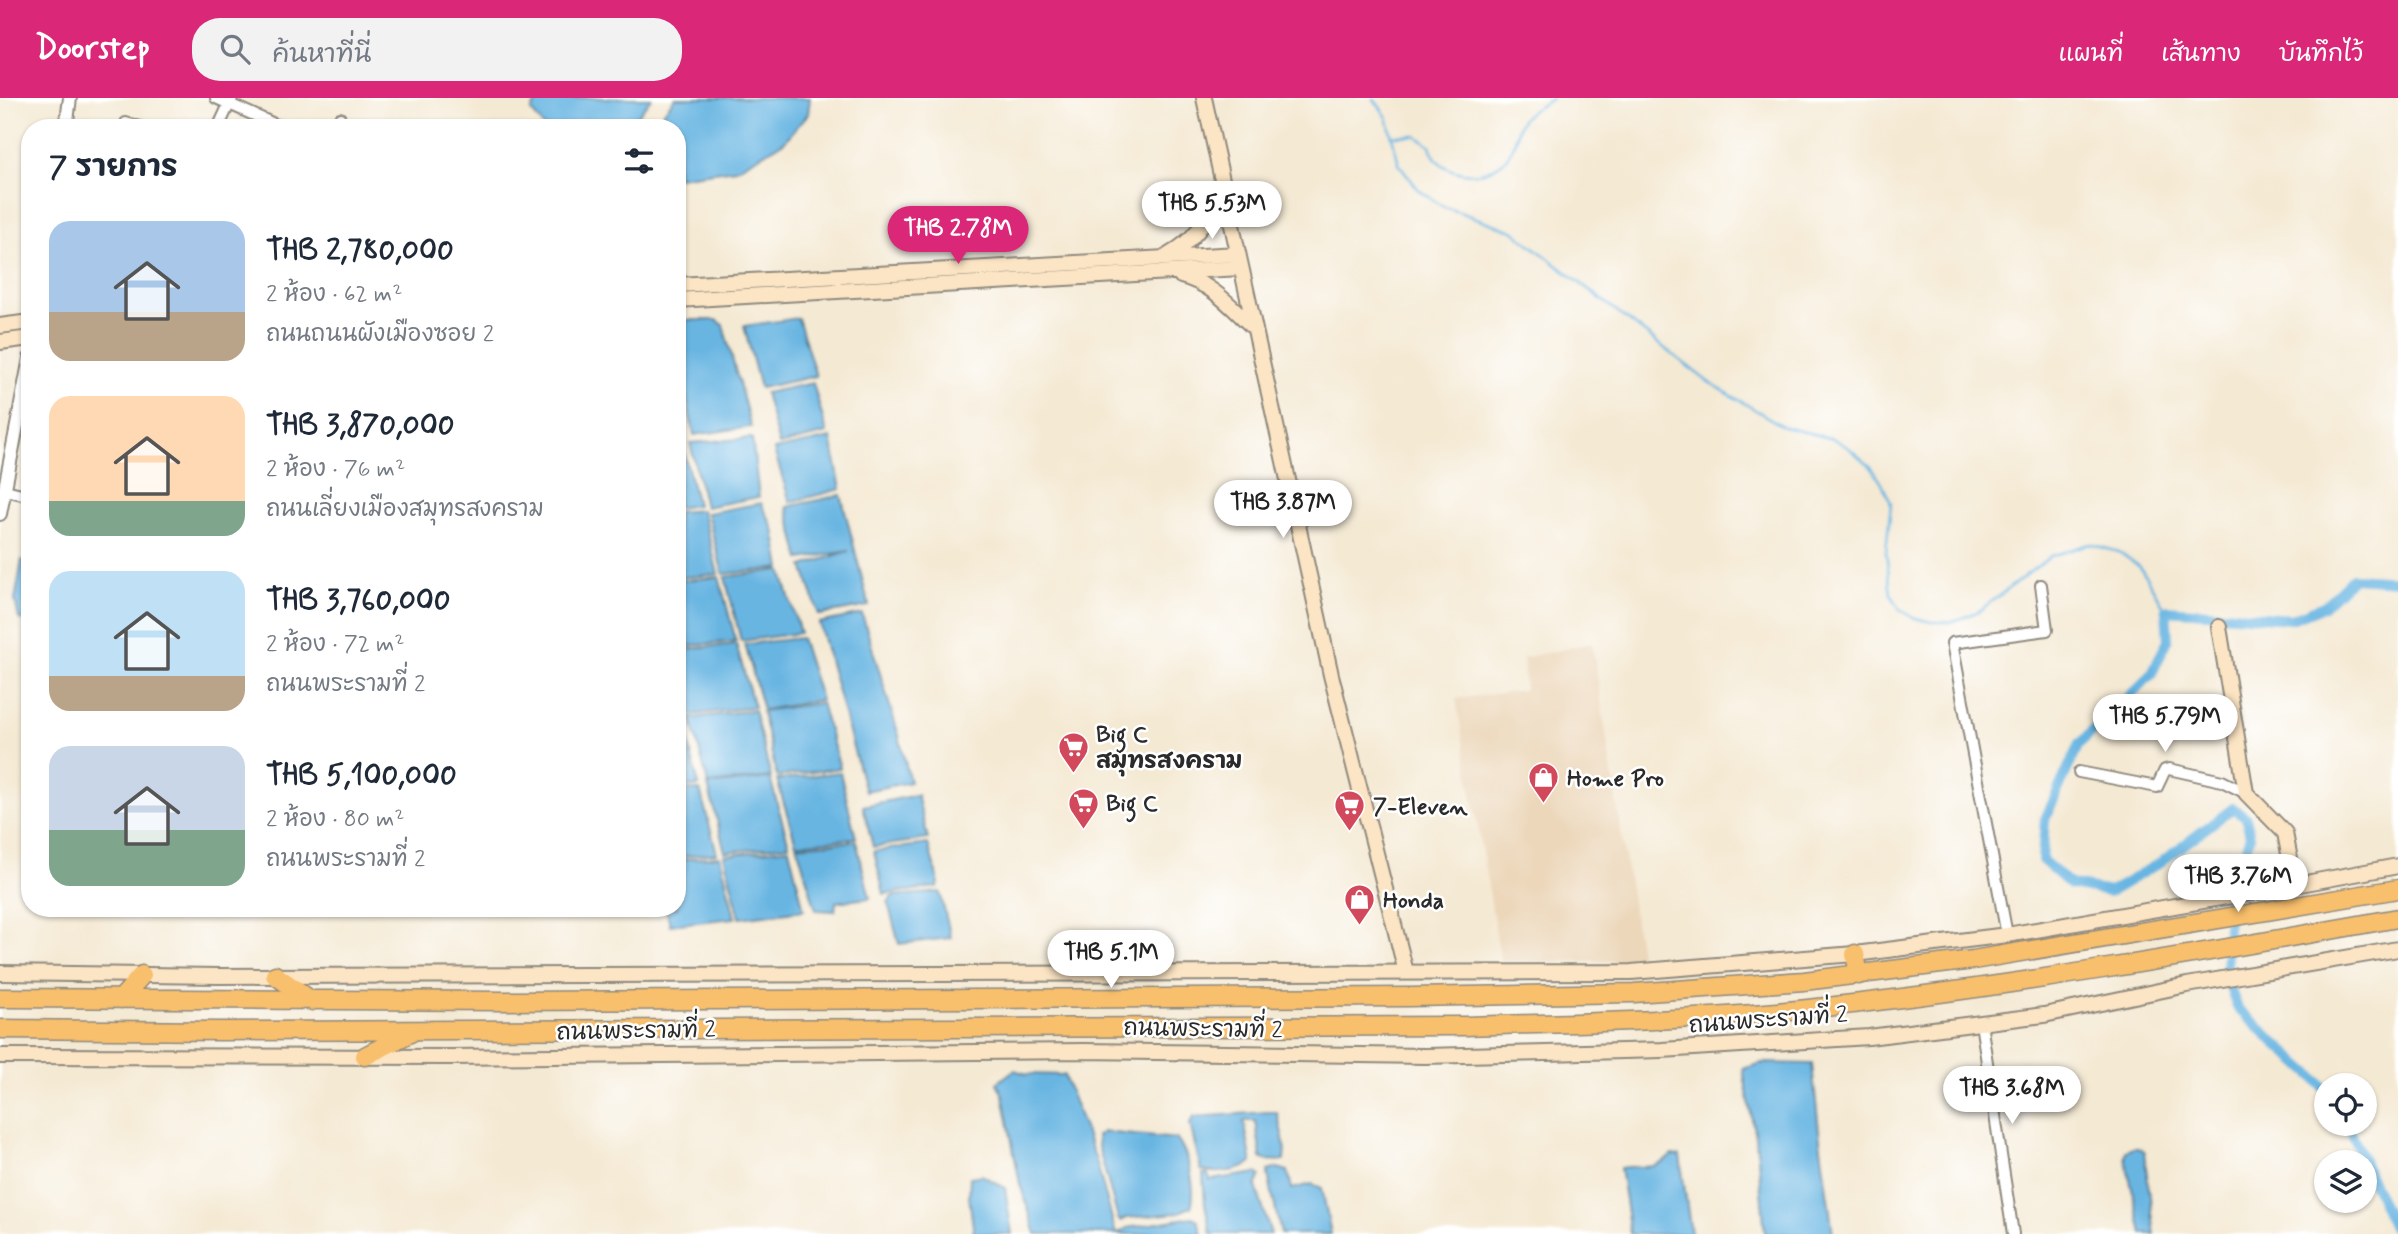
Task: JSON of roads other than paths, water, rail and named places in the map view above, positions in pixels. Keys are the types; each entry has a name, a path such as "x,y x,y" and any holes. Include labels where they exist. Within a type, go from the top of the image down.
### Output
{"highway":[{"name":"ถนนพระรามที่ 2","path":"0,998 312,1001 1508,996 1634,993 1859,975 1973,960 2398,889"},
{"name":"ถนนพระรามที่ 2","path":"0,1029 220,1031 1460,1026 1635,1022 1807,1009 1939,993 2398,918"},
{"path":"1856,954 1859,975"},
{"path":"121,999 142,975"},
{"path":"275,975 312,1001"},
{"path":"365,1056 415,1030"}],"main road":[{"path":"1204,98 1333,686 1406,972"},
{"path":"686,299 1131,267 1162,258 1186,245 1204,222 1223,187"},
{"path":"1162,258 1240,261"},
{"path":"1168,272 1240,261"},
{"path":"686,285 1131,267 1168,272 1206,285 1255,329"},
{"path":"0,326 21,323"},
{"path":"0,342 21,339"},
{"path":"2219,626 2246,793 2285,833 2295,885"},
{"path":"0,974 1631,972 1856,954 2007,935 2214,901 2398,866"},
{"name":"ถนนพระรามที่ 2","path":"0,1056 1070,1051 1425,1056 1662,1050 1823,1041 2044,1015 2207,982 2398,949"}],"street":[{"path":"67,119 70,98"},
{"path":"216,98 231,101 265,119"},
{"path":"222,119 231,101"},
{"path":"0,514 21,406"},
{"path":"5,490 21,494"},
{"path":"2007,935 1952,643 2048,630 2041,586"},
{"path":"2079,772 2157,787 2165,770 2169,769 2222,781 2246,793"},
{"path":"1981,1023 2012,1234"}],"water":[{"path":"539,98 651,98 635,119 538,119 531,111"},
{"path":"675,98 810,98 808,114 784,142 736,169 686,176 686,119 658,119"},
{"path":"798,318 816,376 760,388 744,326"},
{"path":"686,320 717,320 723,325 751,427 694,435 686,396"},
{"path":"813,383 827,433 779,445 765,393"},
{"path":"752,438 759,497 705,507 690,443"},
{"path":"831,438 841,489 790,502 774,450"},
{"path":"686,460 697,505 686,507"},
{"path":"841,495 869,606 819,615 803,566 849,551 800,559 787,507"},
{"path":"761,503 774,529 781,568 723,574 707,513"},
{"path":"702,510 718,574 686,577 686,511"},
{"path":"21,566 21,620 15,600"},
{"path":"781,570 800,633 741,641 725,577"},
{"path":"719,577 736,641 686,646 686,580"},
{"path":"862,614 910,782 865,791 819,623"},
{"path":"801,638 821,700 763,710 745,644"},
{"path":"736,644 754,707 690,715 686,698 686,649"},
{"path":"821,703 840,768 777,777 762,711"},
{"path":"754,710 771,777 708,784 691,718"},
{"path":"686,732 699,786 686,787"},
{"path":"840,772 856,838 796,844 777,780"},
{"path":"770,778 789,845 725,852 708,785"},
{"path":"700,790 717,853 686,856 686,791"},
{"path":"917,795 928,839 873,847 863,806"},
{"path":"856,841 870,898 836,902 835,911 816,910 797,846"},
{"path":"928,844 938,887 884,894 874,851"},
{"path":"789,848 804,910 740,918 724,855"},
{"path":"720,856 735,918 670,925 668,917 686,917 686,859"},
{"path":"940,892 951,938 899,944 888,903 892,896"},
{"path":"1762,1063 1812,1064 1833,1234 1765,1234 1757,1148 1743,1069"},
{"path":"1014,1070 1027,1074 1064,1075 1096,1160 1116,1234 1036,1234 1020,1184 1003,1095 997,1083"},
{"path":"1277,1112 1285,1147 1284,1161 1261,1158 1256,1121 1244,1121 1252,1163 1227,1171 1201,1170 1190,1124 1193,1117"},
{"path":"1103,1132 1177,1139 1185,1153 1190,1172 1193,1191 1191,1207 1177,1213 1127,1218 1121,1221 1118,1219 1098,1146 1097,1136"},
{"path":"2134,1148 2144,1152 2155,1234 2142,1234 2125,1157 2126,1151"},
{"path":"1672,1155 1680,1156 1691,1234 1630,1234 1620,1168 1654,1166"},
{"path":"1278,1168 1288,1171 1292,1189 1312,1184 1322,1188 1331,1234 1281,1234 1268,1175 1268,1171"},
{"path":"1257,1173 1260,1176 1256,1186 1271,1234 1211,1234 1203,1174 1208,1174 1210,1180"},
{"path":"982,1175 1005,1188 1012,1234 974,1234 969,1197 970,1177"},
{"path":"1192,1217 1198,1220 1202,1234 1117,1234 1127,1228"}],"waterway":[{"path":"1373,98 1387,117 1399,164 1419,190 1442,206 1513,231 1707,381 1784,427 1834,439 1871,467 1891,503 1886,552 1891,594 1900,609 1912,617 1931,622 1951,622 1965,617 1979,611 2051,556 2090,544 2119,552 2140,567 2166,610"},
{"path":"1391,136 1415,135 1430,145 1436,158 1446,167 1463,173 1479,173 1494,168 1507,158 1522,120 1552,98"},
{"path":"2228,913 2229,897 2250,836 2246,817 2233,808 2161,862 2110,892 2071,885 2042,860 2045,819 2079,744 2151,675 2168,640 2166,610 2291,619 2324,606 2353,578 2398,581"},
{"path":"2228,924 2226,977 2238,1009 2314,1077"},
{"path":"2353,1136 2359,1150"},
{"path":"2377,1192 2396,1234"}],"place":[{"name":"Big C สมุทรสงคราม","path":"1073,774"},
{"name":"Home Pro","path":"1544,805"},
{"name":"Big C","path":"1083,830"},
{"name":"7-Eleven","path":"1350,833"},
{"name":"Honda","path":"1360,927"}]}
